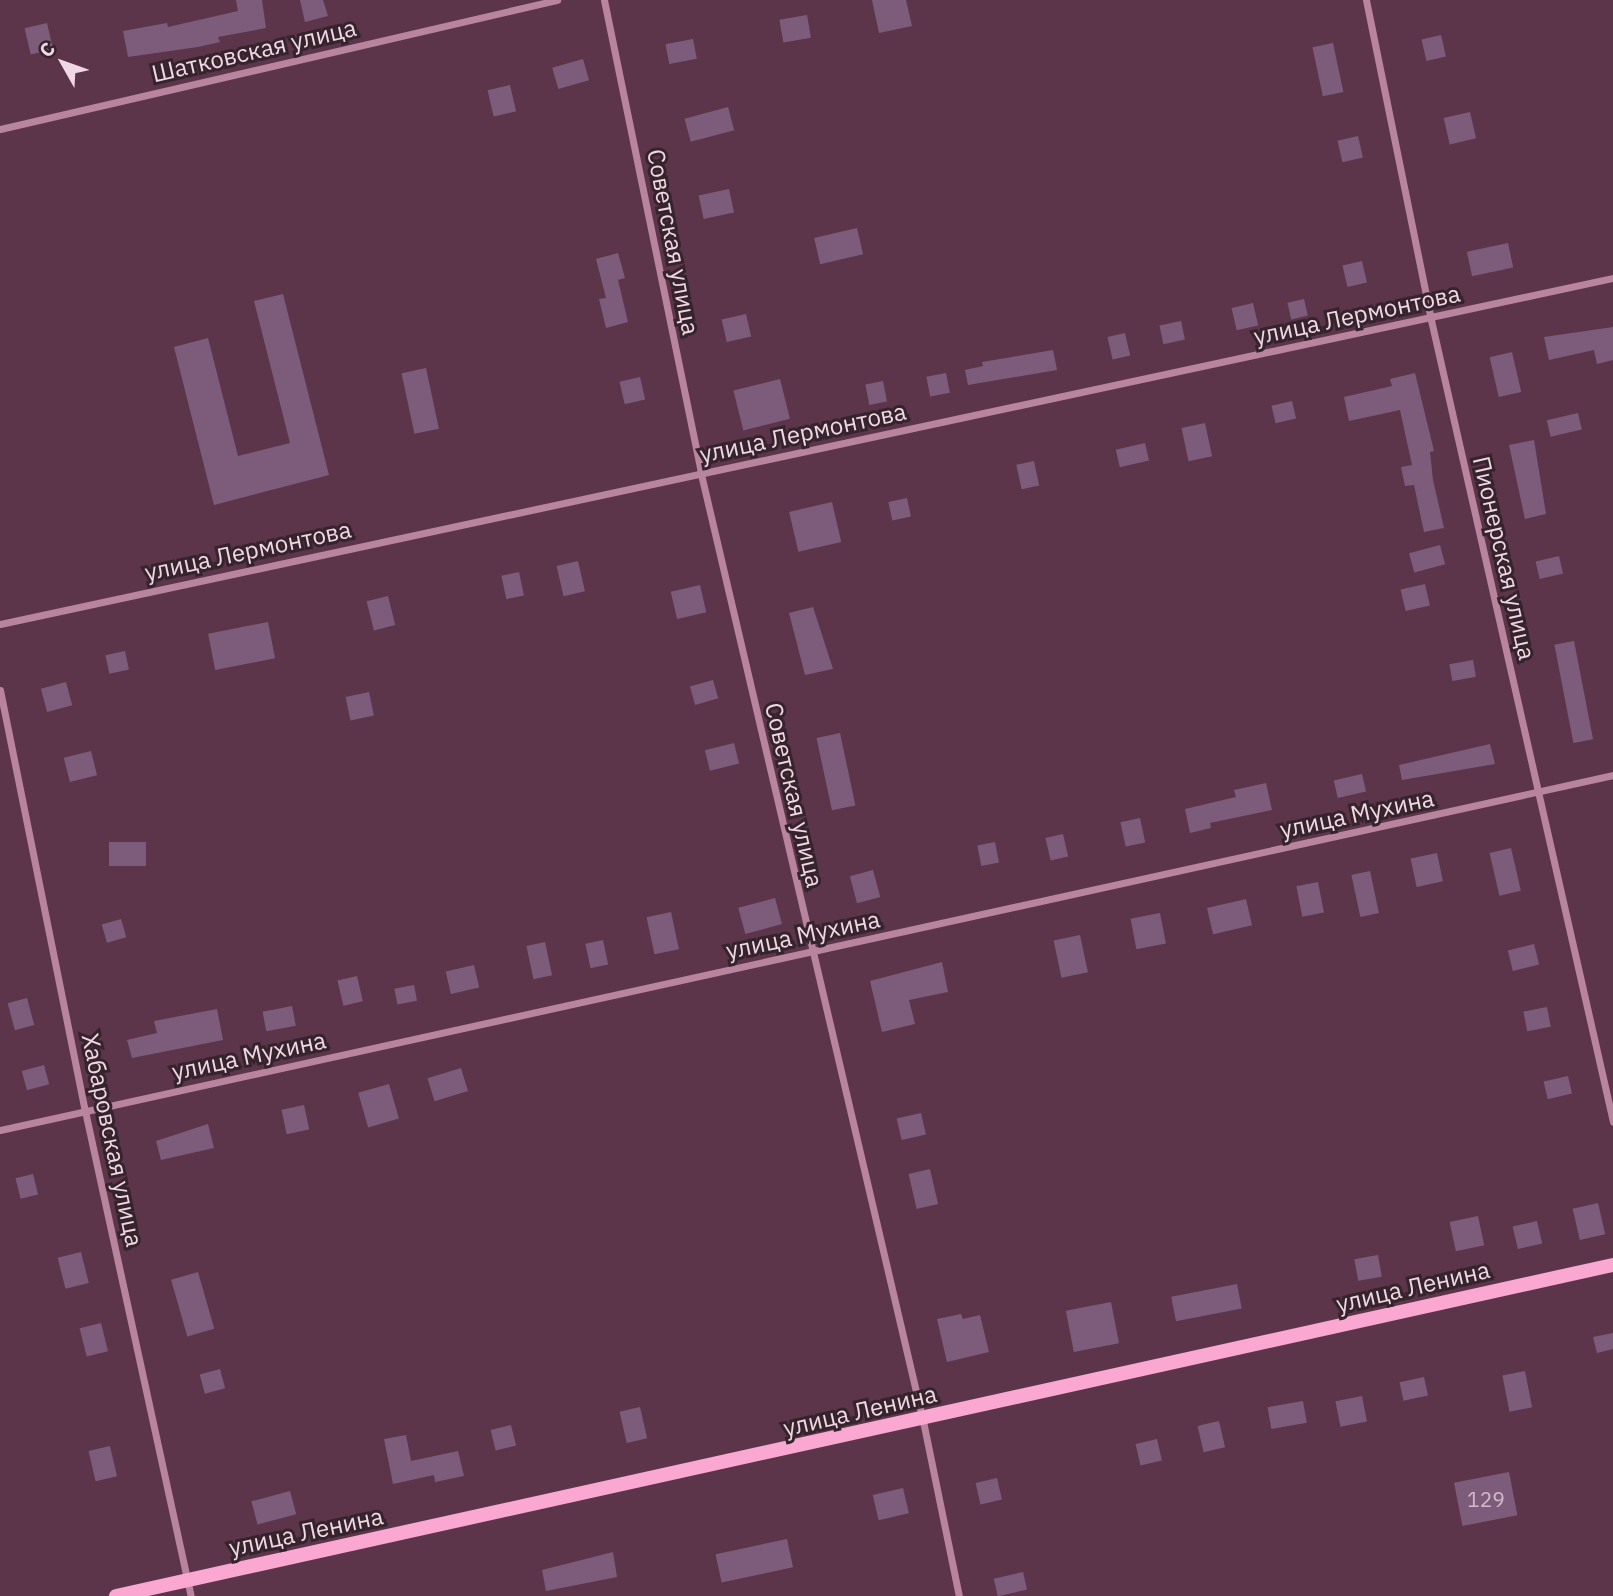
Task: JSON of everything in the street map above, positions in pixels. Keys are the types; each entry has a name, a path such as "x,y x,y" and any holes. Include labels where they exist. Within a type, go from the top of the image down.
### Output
{"main road":[{"name":"улица Ленина","path":"116,1596 923,1421 1075,1381 1613,1265"}],"street":[{"name":"Шатковская улица","path":"0,130 557,0"},
{"name":"Советская улица","path":"604,0 701,474 811,953 923,1421 959,1596"},
{"name":"Пионерская улица","path":"1366,0 1431,320 1613,1122"},
{"name":"улица Лермонтова","path":"0,624 1431,320 1613,278"},
{"name":"Хабаровская улица","path":"0,690 85,1111 191,1596"},
{"name":"улица Мухина","path":"0,1130 1537,794 1613,775"}],"building":[{"path":"236,0 262,0 266,28 218,37 220,42 198,47 128,57 123,31 167,23 168,27 238,11"},
{"path":"300,0 323,0 328,16 305,22"},
{"path":"872,0 906,0 912,26 879,33"},
{"path":"807,15 811,38 783,43 779,20"},
{"path":"47,23 53,49 31,54 25,28"},
{"path":"1441,35 1446,56 1426,61 1422,39"},
{"path":"693,39 697,59 669,64 666,44"},
{"path":"1333,43 1343,92 1323,96 1312,47"},
{"path":"583,59 589,80 558,89 552,68"},
{"path":"510,85 516,111 494,116 488,90"},
{"path":"728,107 734,130 691,142 685,119"},
{"path":"1470,112 1476,138 1450,144 1444,118"},
{"path":"1358,136 1363,157 1342,162 1338,141"},
{"path":"729,189 734,212 704,219 699,195"},
{"path":"857,228 863,254 820,264 814,238"},
{"path":"1508,243 1513,267 1472,276 1467,252"},
{"path":"618,253 625,278 618,280 628,322 606,328 599,299 606,298 596,259"},
{"path":"1362,261 1367,282 1347,287 1343,265"},
{"path":"283,294 329,475 214,505 174,347 208,338 238,456 290,443 254,301"},
{"path":"1304,299 1308,316 1291,319 1287,303"},
{"path":"1253,303 1258,325 1237,330 1232,308"},
{"path":"746,314 751,336 727,342 722,320"},
{"path":"1181,321 1185,340 1163,344 1159,326"},
{"path":"1613,327 1613,360 1597,364 1594,350 1549,360 1544,337"},
{"path":"1125,333 1130,355 1113,359 1107,337"},
{"path":"1053,350 1057,370 968,385 965,370 983,366 982,362"},
{"path":"1512,352 1521,392 1499,397 1490,357"},
{"path":"426,368 439,429 414,434 402,373"},
{"path":"946,373 950,393 930,396 926,377"},
{"path":"1415,373 1434,451 1430,452 1433,480 1444,528 1424,532 1414,485 1405,486 1401,467 1412,465 1400,410 1349,421 1344,397 1392,386 1390,379"},
{"path":"640,377 645,399 625,404 620,382"},
{"path":"780,379 790,419 743,430 733,391"},
{"path":"883,381 887,402 869,405 865,384"},
{"path":"1292,401 1296,419 1276,423 1272,406"},
{"path":"1578,413 1582,430 1551,437 1547,420"},
{"path":"1205,423 1212,456 1189,461 1182,428"},
{"path":"1534,440 1546,514 1525,519 1509,445"},
{"path":"1145,443 1149,461 1120,467 1116,450"},
{"path":"1034,461 1039,485 1022,489 1016,465"},
{"path":"907,498 911,517 892,521 888,502"},
{"path":"832,502 841,542 798,552 789,512"},
{"path":"1440,545 1445,564 1414,573 1409,553"},
{"path":"1559,556 1563,574 1540,579 1536,561"},
{"path":"578,561 585,591 564,596 557,566"},
{"path":"519,572 524,595 506,599 501,576"},
{"path":"1425,584 1430,605 1406,611 1401,590"},
{"path":"700,585 706,612 677,619 671,592"},
{"path":"388,596 395,625 374,630 367,601"},
{"path":"813,607 833,669 805,675 789,613"},
{"path":"268,622 275,658 215,670 208,634"},
{"path":"1574,641 1593,739 1573,743 1554,645"},
{"path":"125,651 129,670 109,674 105,655"},
{"path":"1473,660 1476,677 1452,681 1449,664"},
{"path":"713,680 718,698 695,705 690,687"},
{"path":"66,682 72,705 47,712 41,689"},
{"path":"369,692 374,715 351,720 346,697"},
{"path":"840,733 855,805 832,810 817,738"},
{"path":"734,743 739,763 710,771 705,750"},
{"path":"1490,744 1495,764 1402,780 1399,765"},
{"path":"91,751 97,775 70,782 64,758"},
{"path":"1362,774 1366,792 1338,798 1334,781"},
{"path":"1266,783 1272,810 1210,823 1211,828 1190,833 1185,809 1236,797 1234,790"},
{"path":"1140,818 1145,842 1126,847 1120,822"},
{"path":"1063,834 1068,856 1051,860 1045,838"},
{"path":"109,842 146,842 146,866 109,866"},
{"path":"995,842 999,863 981,866 977,845"},
{"path":"1511,848 1521,891 1499,896 1490,853"},
{"path":"1437,853 1443,881 1417,887 1411,859"},
{"path":"873,870 880,897 857,903 850,876"},
{"path":"1370,871 1379,913 1360,917 1351,875"},
{"path":"1318,882 1324,912 1302,917 1296,886"},
{"path":"775,898 782,924 745,934 738,908"},
{"path":"1246,899 1252,925 1213,934 1207,908"},
{"path":"671,912 679,949 654,954 647,917"},
{"path":"1160,913 1166,943 1136,949 1131,919"},
{"path":"121,919 126,937 107,943 102,925"},
{"path":"1080,935 1088,972 1061,978 1054,941"},
{"path":"603,940 608,964 591,968 585,944"},
{"path":"545,942 552,975 533,979 526,946"},
{"path":"1534,944 1539,964 1513,971 1508,951"},
{"path":"942,962 948,992 909,1000 915,1024 882,1032 870,981"},
{"path":"474,965 479,987 451,994 446,972"},
{"path":"357,976 363,1001 343,1006 338,980"},
{"path":"414,985 417,1001 397,1005 394,989"},
{"path":"27,998 34,1025 15,1030 8,1003"},
{"path":"292,1006 296,1026 266,1031 263,1012"},
{"path":"1547,1007 1551,1027 1527,1031 1523,1012"},
{"path":"217,1009 223,1040 132,1058 127,1040 157,1033 154,1021"},
{"path":"44,1065 49,1084 27,1090 22,1071"},
{"path":"461,1068 468,1091 435,1101 428,1078"},
{"path":"1568,1076 1572,1094 1548,1099 1544,1082"},
{"path":"389,1084 399,1119 368,1127 358,1093"},
{"path":"304,1105 309,1129 287,1134 282,1110"},
{"path":"921,1113 926,1134 902,1140 897,1119"},
{"path":"208,1124 214,1148 161,1160 156,1141"},
{"path":"930,1169 938,1204 917,1209 909,1174"},
{"path":"33,1174 38,1194 21,1199 16,1178"},
{"path":"1598,1203 1605,1234 1580,1240 1573,1209"},
{"path":"1478,1216 1484,1245 1456,1251 1450,1222"},
{"path":"1537,1221 1542,1243 1518,1249 1513,1227"},
{"path":"81,1252 89,1283 65,1289 58,1258"},
{"path":"1378,1255 1382,1277 1358,1281 1354,1259"},
{"path":"198,1272 214,1329 187,1336 171,1280"},
{"path":"1237,1284 1242,1309 1176,1321 1171,1297"},
{"path":"1111,1302 1119,1343 1074,1352 1066,1311"},
{"path":"961,1314 963,1319 980,1315 989,1352 947,1362 937,1319"},
{"path":"101,1323 108,1351 87,1356 80,1328"},
{"path":"1613,1333 1613,1349 1597,1353 1593,1337"},
{"path":"220,1369 225,1388 205,1394 200,1374"},
{"path":"1525,1371 1532,1407 1509,1412 1502,1375"},
{"path":"1424,1377 1428,1396 1403,1401 1400,1382"},
{"path":"1362,1396 1367,1422 1340,1427 1335,1401"},
{"path":"1303,1401 1307,1423 1271,1429 1268,1407"},
{"path":"640,1407 647,1438 627,1443 620,1412"},
{"path":"1219,1421 1225,1447 1204,1452 1198,1426"},
{"path":"511,1425 516,1445 496,1450 491,1430"},
{"path":"406,1435 411,1461 458,1451 464,1476 435,1482 434,1475 393,1484 384,1439"},
{"path":"1157,1439 1162,1460 1141,1465 1136,1444"},
{"path":"110,1446 117,1476 96,1481 89,1451"},
{"path":"1509,1472 1517,1515 1462,1526 1454,1483"},
{"path":"997,1478 1002,1499 981,1504 976,1483"},
{"path":"903,1488 909,1513 879,1520 873,1495"},
{"path":"290,1491 296,1514 258,1525 251,1501"},
{"path":"787,1539 793,1567 722,1583 716,1554"},
{"path":"613,1552 617,1577 546,1591 542,1570"},
{"path":"1023,1572 1027,1590 998,1596 994,1579"}]}
